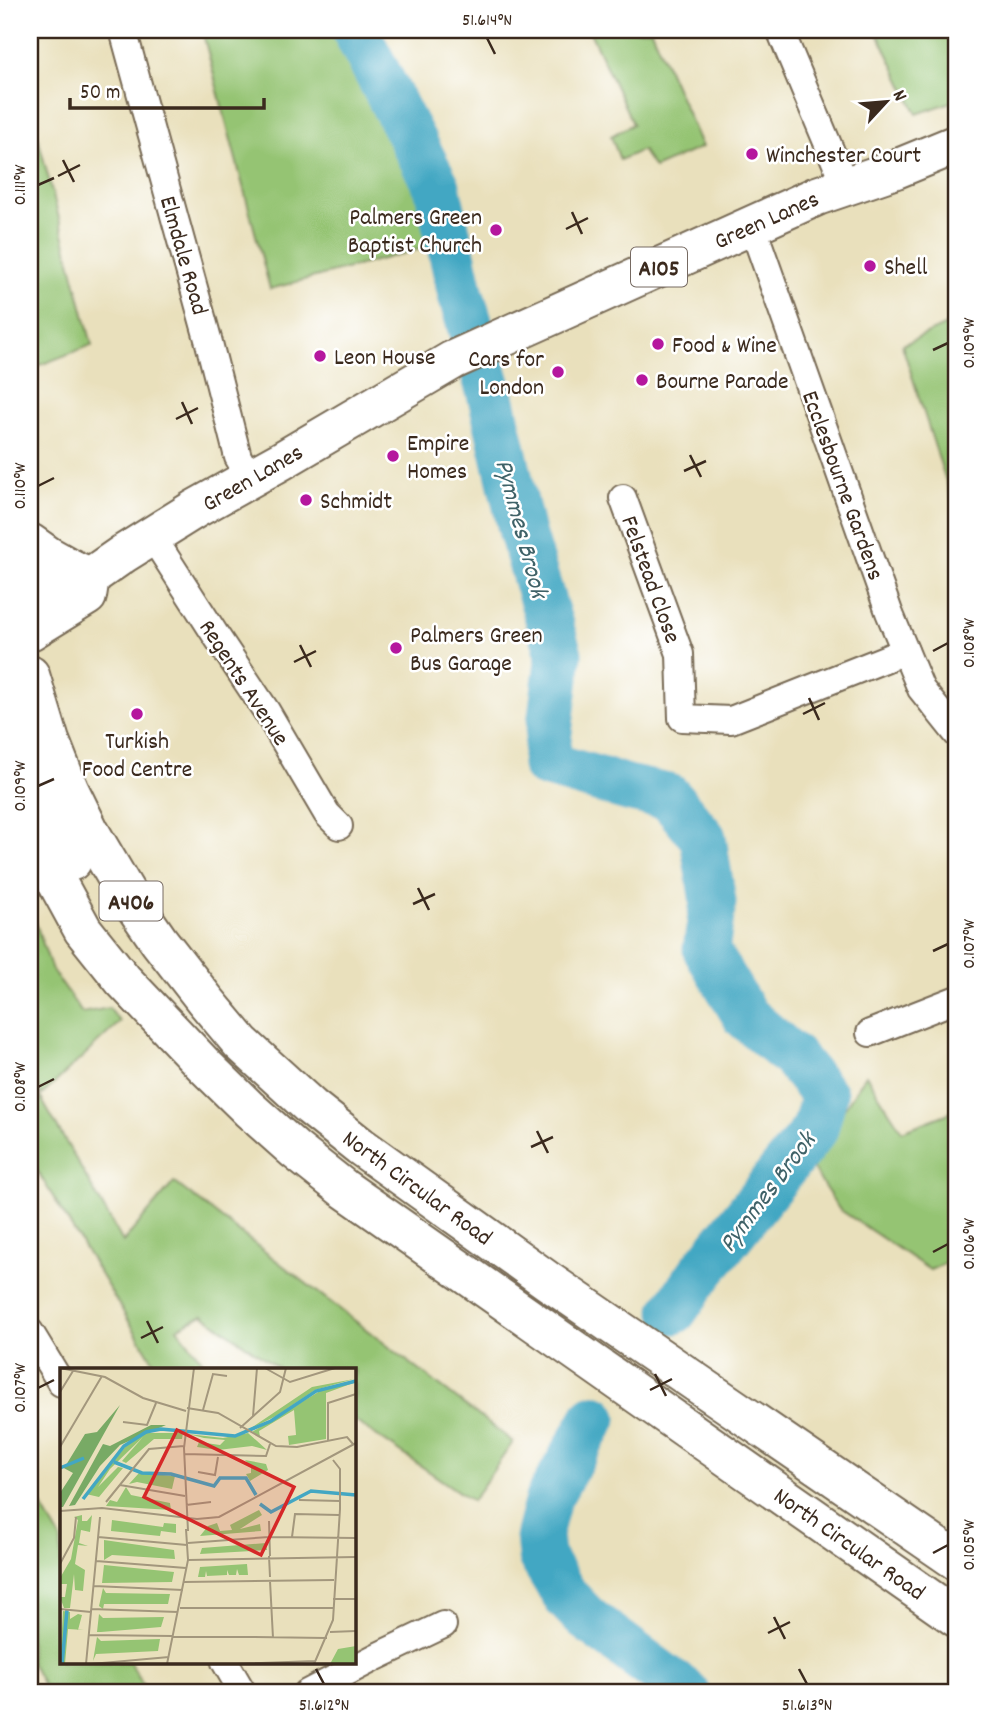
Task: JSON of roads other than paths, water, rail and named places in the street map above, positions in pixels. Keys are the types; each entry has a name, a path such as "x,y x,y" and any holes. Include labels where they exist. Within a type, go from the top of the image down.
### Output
{"main road":[{"name":"Green Lanes","path":"30,590 81,573 152,536 453,360 817,196 896,169 957,144"},
{"path":"30,543 81,573"},
{"name":"Green Lanes","path":"30,631 87,596 81,573"},
{"name":"North Circular Road","path":"30,676 50,741 90,832 126,893 159,941 241,1042 311,1107 393,1170 548,1281 957,1560"},
{"name":"A406","path":"30,772 94,904 132,959 163,1021"},
{"name":"North Circular Road","path":"30,833 83,930 123,981 205,1066 295,1150 343,1188 957,1618"}],"street":[{"name":"Elmdale Road","path":"123,30 238,457 250,478"},
{"path":"780,30 845,185"},
{"name":"Ecclesbourne Gardens","path":"752,225 889,612 922,689 957,734"},
{"name":"Felstead Close","path":"623,498 680,654 682,718 731,720 905,651"},
{"name":"Regents Avenue","path":"152,536 267,712 327,814 339,826"},
{"path":"870,1033 957,999"},
{"path":"30,1332 60,1381"},
{"path":"307,1693 443,1625"},
{"path":"226,1664 243,1693"}],"waterway":[{"name":"Pymmes Brook","path":"355,30 437,187 461,295 491,397 522,533 559,654 545,764 669,797 703,838 713,902 706,950 746,1017 794,1058 824,1095 815,1129 702,1271 674,1311"},
{"name":"Pymmes Brook","path":"594,1418 548,1499 539,1534 541,1556 566,1597 586,1618 687,1693"}],"place":[{"name":"Winchester Court","path":"752,154"},
{"name":"Palmers Green Baptist Church","path":"496,230"},
{"name":"Shell","path":"870,266"},
{"name":"Food & Wine","path":"658,344"},
{"name":"Leon House","path":"320,356"},
{"name":"Cars for London","path":"558,372"},
{"name":"Bourne Parade","path":"642,380"},
{"name":"Empire Homes","path":"393,456"},
{"name":"Schmidt","path":"306,500"},
{"name":"Palmers Green Bus Garage","path":"396,648"},
{"name":"Turkish Food Centre","path":"137,714"}]}
